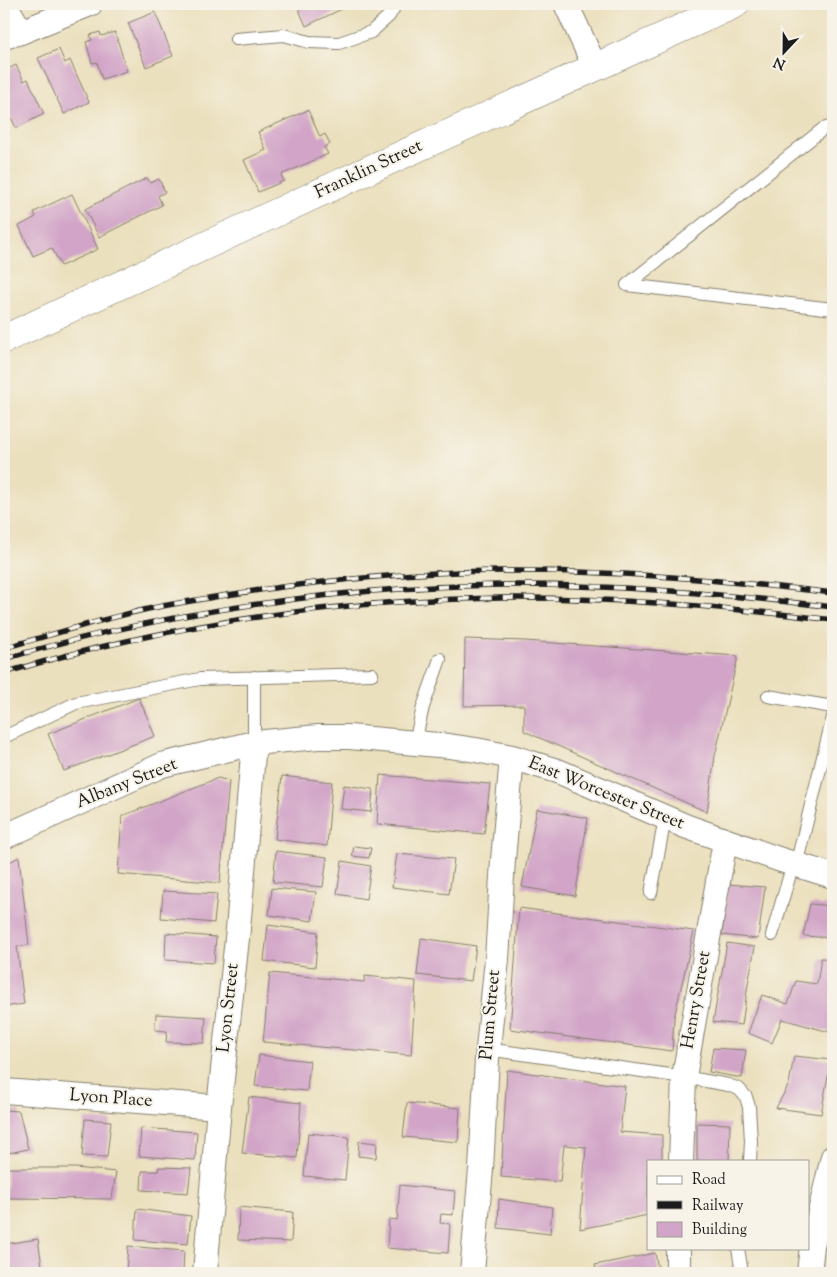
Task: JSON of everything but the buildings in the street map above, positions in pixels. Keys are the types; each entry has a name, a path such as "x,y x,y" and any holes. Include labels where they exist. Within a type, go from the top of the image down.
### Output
{"main road":[{"name":"Franklin Street","path":"4,339 735,4"}],"street":[{"path":"5,4 12,35 90,4"},
{"path":"566,4 595,67"},
{"name":"East Worcester Street","path":"254,744 318,737 349,737 415,742 512,757 560,772 665,818 725,841 833,876"},
{"name":"Albany Street","path":"4,837 162,765 254,744"},
{"name":"Lyon Street","path":"205,1273 254,744"},
{"name":"Plum Street","path":"472,1273 481,1168 487,1054 512,757"},
{"name":"Henry Street","path":"681,1160 684,1076 725,841"},
{"name":"Lyon Place","path":"4,1091 219,1107"},
{"path":"809,1273 813,1224 833,1158"},
{"path":"678,1250 678,1273"}],"lane":[{"path":"236,39 284,35 308,42 339,43 371,32 389,16 396,4"},
{"path":"833,126 823,129 627,285 833,309"},
{"path":"415,742 423,707 440,659"},
{"path":"4,737 76,703 200,679 372,674"},
{"path":"254,677 254,744"},
{"path":"768,696 833,707"},
{"path":"772,935 795,864 833,717"},
{"path":"651,893 665,818"},
{"path":"487,1054 684,1076 739,1089 746,1098 749,1107 750,1160"},
{"path":"739,1250 742,1273"}],"railway":[{"path":"4,648 113,617 179,603 259,590 340,580 421,574 502,571 585,572 709,580 833,593"},
{"path":"4,659 64,642 187,615 313,597 439,587 544,585 627,588 709,594 833,607"},
{"path":"4,673 126,641 188,629 250,618 376,604 502,598 585,599 709,607 833,620"}]}
